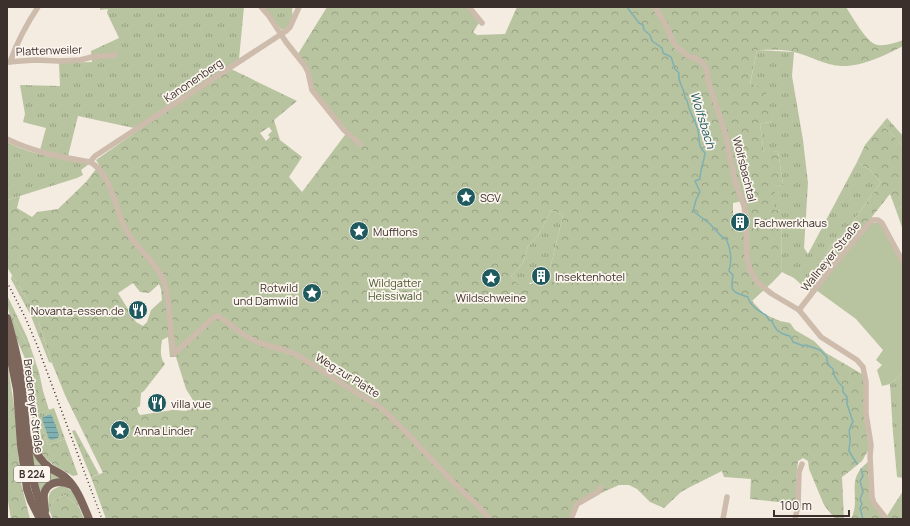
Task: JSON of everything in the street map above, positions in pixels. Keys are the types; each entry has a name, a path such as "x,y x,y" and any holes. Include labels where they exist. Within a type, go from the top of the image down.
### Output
{"main road":[{"name":"Bredeneyer Straße","path":"7,318 18,360 32,479 44,518"},
{"name":"Bredeneyer Straße","path":"7,340 17,390 24,473 31,501 44,518"},
{"path":"26,429 34,450 41,460 66,478 74,487 89,519"},
{"path":"44,518 45,491 57,482 64,482 74,487"},
{"path":"31,501 34,519"}],"street":[{"path":"8,62 23,30 38,7"},
{"path":"261,7 305,66 312,90 344,130 360,144"},
{"name":"Kanonenberg","path":"90,162 101,152 281,34 290,27 299,7"},
{"path":"470,7 482,23"},
{"name":"Wolfsbachtal","path":"655,7 677,47 689,57 695,58 702,62 707,70 708,80 726,136 735,182 744,206 750,270 758,283 772,294 800,310 821,337 857,360 866,374 866,414 870,445 872,497 874,503 885,517"},
{"name":"Plattenweiler","path":"8,62 35,60 80,60 92,57 115,55"},
{"path":"7,139 20,146 41,153 90,162"},
{"name":"Weg zur Platte","path":"90,162 96,166 105,178 127,232 155,266 163,281 166,290 174,354 216,316 223,319 243,335 255,341 289,351 297,355 374,402 401,427 451,480 482,509 490,519"},
{"name":"Wallneyer Straße","path":"800,310 841,256 872,220 878,220 882,223 903,262"},
{"path":"795,519 798,506 799,472 802,464"},
{"path":"571,519 577,504 598,492 601,488"},
{"path":"723,519 727,497"}],"green space":[{"path":"100,7 244,7 239,59 134,128 78,116 68,156 40,150 46,128 23,122 25,114 20,85 60,86 59,63 92,62 91,51 119,38 107,13 108,9 100,10"},
{"path":"263,7 293,7 292,21 283,30"},
{"name":"Wildgatter Heissiwald","path":"327,7 467,7 479,23 473,32 477,35 505,34 517,7 846,7 860,29 869,40 874,43 884,45 903,40 903,46 889,53 873,60 849,66 829,64 790,51 757,50 750,84 765,88 773,121 760,124 764,153 778,151 783,185 775,187 774,209 781,211 782,272 752,301 764,314 780,321 790,323 795,330 814,341 826,353 862,374 865,386 864,413 869,449 862,461 842,477 844,519 835,519 824,505 809,469 808,461 803,458 798,461 796,504 750,499 751,479 724,477 722,471 681,492 664,508 650,502 637,489 629,485 619,485 576,502 569,519 106,519 91,477 103,473 65,395 52,363 36,314 7,267 7,200 20,196 17,208 32,217 37,212 58,209 86,182 99,165 96,160 231,69 297,101 274,120 280,140 302,157 289,177 302,192 348,131 313,89 298,54","holes":["269,127 272,131 268,135 270,137 266,141 260,133","743,201 748,212 749,231 735,230 735,226 733,226 733,203","551,210 563,215 547,281 530,284 525,280 518,284 511,276 523,263 528,246 540,233","133,283 140,292 149,293 159,284 162,300 151,310 147,322 143,326 136,322 118,293","168,337 170,357 176,357 186,389 196,405 186,411 173,410 140,415 137,408 140,406 141,393 165,364 161,355 162,340"]},
{"path":"757,50 794,52 792,76 803,140 808,183 804,248 808,254 857,162 870,170 881,182 849,227 834,241 805,288 794,278 782,272 781,211 774,209 774,187 783,185 778,151 764,154 760,124 773,121 750,85"},
{"path":"887,118 903,136 903,146 882,124"},
{"path":"882,124 903,146 903,206 896,210 890,194 811,294 805,288 834,241 849,227 881,182 870,170 857,162 865,145"},
{"path":"7,142 37,154 89,164 81,170 83,175 77,178 7,200"},
{"path":"903,206 903,230 896,210"},
{"path":"551,210 563,215 547,281 518,284 511,276 523,263 528,246 540,233"},
{"path":"871,223 880,223 903,264 903,373 890,384 882,386 877,370 882,365 876,360 883,350 856,319 816,290"},
{"path":"12,275 36,314 52,363 49,362 31,316 11,279"},
{"path":"7,295 27,337 39,372 7,305"},
{"path":"7,305 39,372 49,410 37,414 48,445 65,439 78,475 73,476 53,464 46,459 39,448 34,432 30,388 24,371 27,363 17,340"},
{"path":"7,358 16,420 20,479 30,519 11,519 7,495"},
{"path":"903,373 903,478 897,477 890,384"},
{"path":"54,408 65,439 48,445 37,414","holes":["50,414 52,440 43,417"]},
{"path":"75,430 99,474 91,477 72,431"},
{"path":"32,451 63,479 55,481 41,498 35,474"},
{"path":"868,462 870,499 885,519 851,519 854,511 855,482 857,475"},
{"path":"63,486 70,489 74,494 79,507 65,495 54,500 49,510 49,497 51,491"},
{"path":"903,491 903,519 885,519"},
{"path":"65,495 79,507 84,519 53,519 49,510 54,500"}],"water":[{"path":"50,414 59,435 58,438 52,440 49,439 42,419"}],"waterway":[{"name":"Wolfsbach","path":"627,7 639,23 643,25 644,30 650,35 652,41 662,48 663,53 671,57 675,69 679,73 679,80 684,91 685,98 697,126 700,145 705,153 700,179 695,181 700,192 693,211 726,239 730,251 729,271 733,275 733,290 738,294 748,297 753,305 772,321 778,331 790,336 793,342 820,350 827,357 828,364 833,369 835,376 843,387 843,392 847,397 847,404 853,422 849,431 849,451 857,464"},
{"name":"Wolfsbach","path":"861,469 863,476 860,481 863,492 860,499 862,504 860,508 863,519"}],"railway":[{"path":"7,282 25,317 37,345 102,519"}],"place":[{"name":"SGV","path":"466,197"},
{"name":"Fachwerkhaus","path":"740,222"},
{"name":"Mufflons","path":"359,231"},
{"name":"Insektenhotel","path":"541,276"},
{"name":"Wildschweine","path":"491,278"},
{"name":"Rotwild und Damwild","path":"312,293"},
{"name":"Novanta-essen.de","path":"138,310"},
{"name":"villa vue","path":"157,403"},
{"name":"Anna Linder","path":"120,430"}]}
